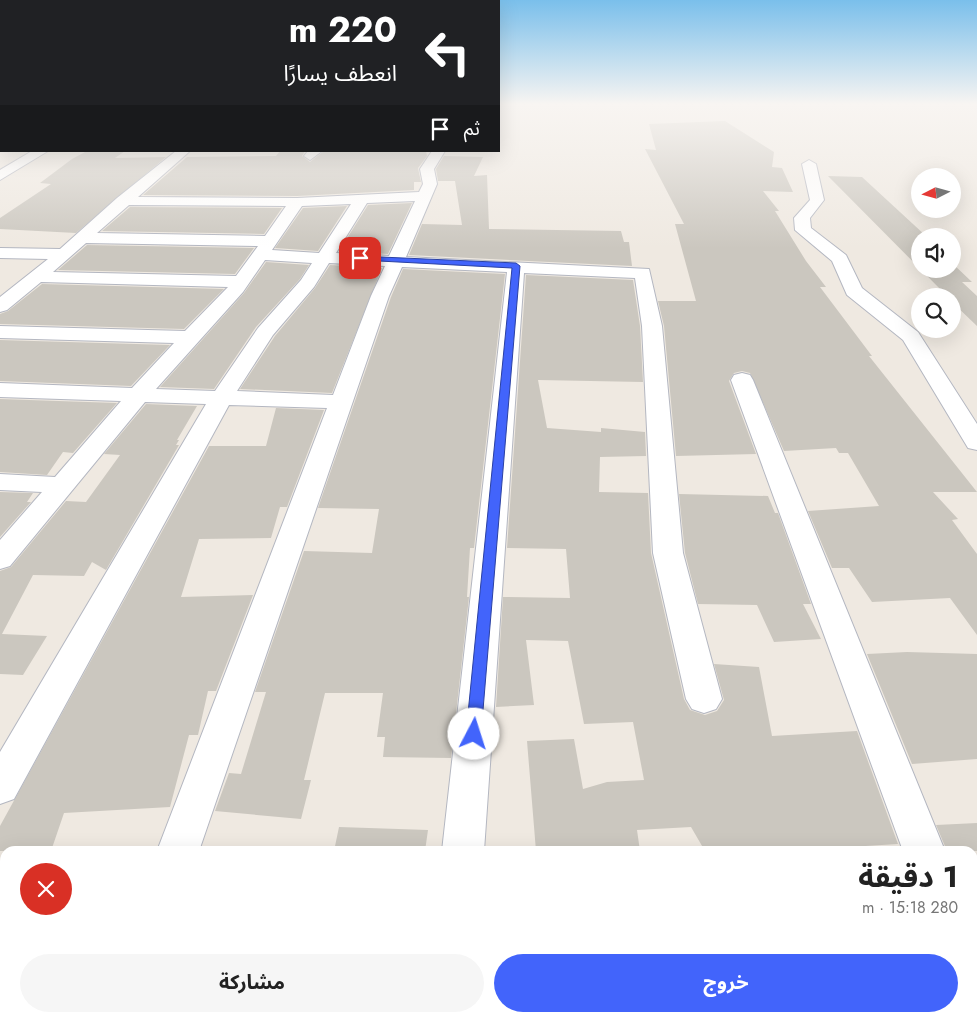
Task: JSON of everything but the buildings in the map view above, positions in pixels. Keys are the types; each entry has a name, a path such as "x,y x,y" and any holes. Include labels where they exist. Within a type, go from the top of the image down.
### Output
{"street":[{"path":"0,176 39,153"},
{"path":"0,306 38,277 122,201 182,153"},
{"path":"180,846 380,296 430,184 426,169 438,153"},
{"path":"809,164 817,200 802,218 802,230 840,259 854,291 911,336 977,443"},
{"path":"122,201 297,202 425,196"},
{"path":"0,787 221,398 265,332 308,283 362,199"},
{"path":"0,559 139,395 241,282 297,202"},
{"path":"82,238 265,248 325,256 643,273 652,326 668,553 704,699"},
{"path":"0,253 64,254"},
{"path":"463,846 516,266"},
{"path":"38,277 241,282"},
{"path":"0,332 191,337"},
{"path":"742,380 922,846"},
{"path":"0,390 342,402"},
{"path":"0,482 63,485"}],"route":[{"path":"360,258 516,266 474,734"}]}
